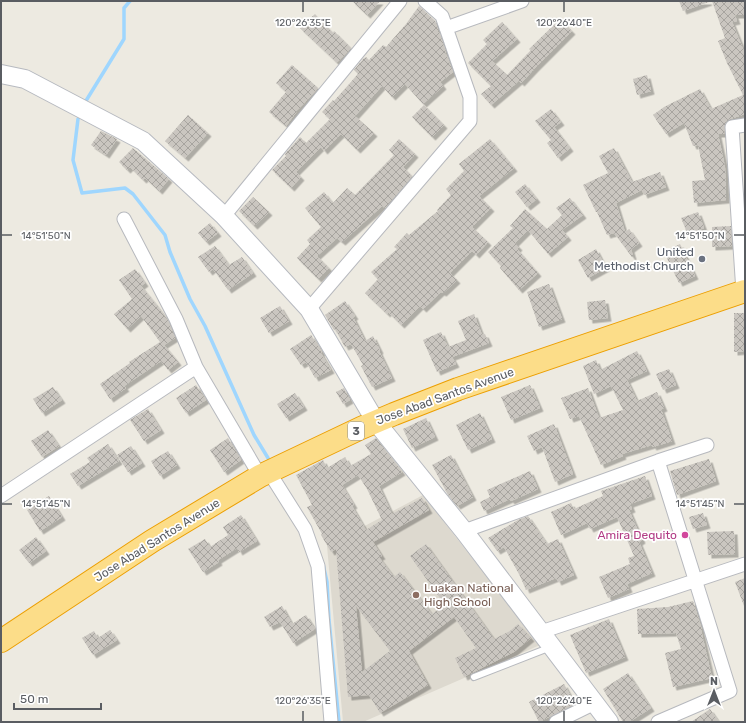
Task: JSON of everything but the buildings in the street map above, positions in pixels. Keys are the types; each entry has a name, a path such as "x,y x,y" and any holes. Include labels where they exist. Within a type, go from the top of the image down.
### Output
{"highway":[{"name":"Jose Abad Santos Avenue","path":"1,641 152,541 265,474 376,422 458,389 744,291"}],"street":[{"path":"224,216 400,1"},
{"path":"309,309 470,121 470,97 442,16 425,1"},
{"path":"446,28 522,1"},
{"path":"1,74 25,79 143,141 224,216 309,309 376,422 464,531 609,722"},
{"path":"744,291 732,127 745,125"},
{"path":"124,219 176,319 196,367 265,474 305,529 318,566 330,722"},
{"path":"1,496 196,367"},
{"path":"464,531 658,461 707,445"},
{"path":"658,461 730,691 658,722"},
{"path":"541,632 745,564"},
{"path":"556,722 594,703"}],"lane":[{"path":"474,677 552,647"}],"shaded area":[{"name":"Luakan National High School","path":"423,495 540,645 363,722 343,722 327,546"}],"waterway":[{"path":"84,104 124,39 124,8 130,1"},
{"path":"78,119 73,160 82,193 125,188 133,194 165,235 170,252 190,299 205,326 254,435 268,458"},
{"path":"323,564 327,582 329,620 339,722"}],"place":[{"name":"United Methodist Church","path":"702,259"},
{"name":"Amira Dequito","path":"685,535"},
{"name":"Luakan National High School","path":"416,595"}]}
